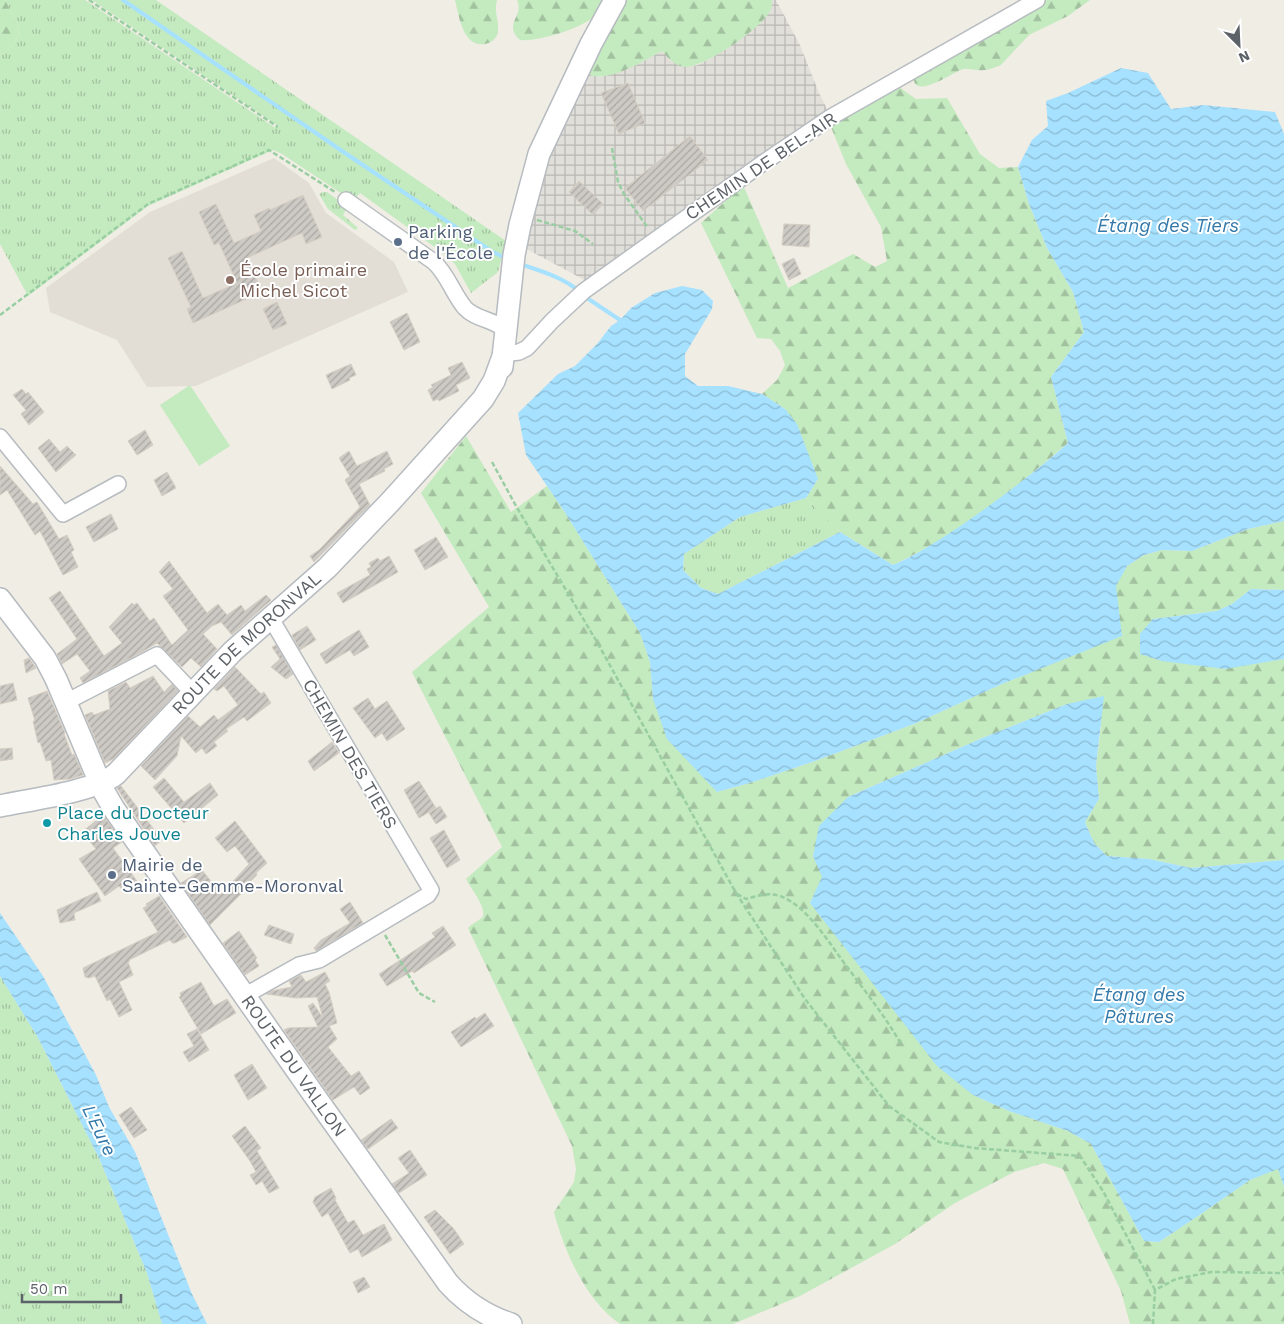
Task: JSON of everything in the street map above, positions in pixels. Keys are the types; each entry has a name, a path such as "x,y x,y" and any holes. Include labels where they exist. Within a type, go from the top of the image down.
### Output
{"street":[{"name":"ROUTE DE MORONVAL","path":"100,783 116,774 232,651 327,568 391,501 461,437 487,407 499,382 504,354 513,261 522,216 539,154 590,44 615,0"},
{"name":"CHEMIN DE BEL-AIR","path":"504,354 519,352 527,348 580,295 760,164 831,117 1037,0"},
{"path":"346,200 434,262 440,268 460,301 470,312 499,325 506,331"},
{"path":"0,437 64,514 118,484"},
{"name":"ROUTE DU VALLON","path":"0,599 45,658 66,702 100,783 114,809 244,996 448,1283 458,1294 478,1309 511,1324"},
{"name":"CHEMIN DES TIERS","path":"270,617 430,890 428,895 381,924"},
{"path":"66,702 157,655 192,692"},
{"path":"0,806 100,783"},
{"path":"244,996 299,965 319,960 381,924"}],"path":[{"path":"89,0 278,127"},
{"path":"612,148 615,171 624,194 656,239"},
{"path":"0,315 148,204 269,150 346,200"},
{"path":"522,216 565,227 583,236 592,244"},
{"path":"492,462 597,642 736,893 805,999 889,1106 939,1142 974,1148 1080,1156 1103,1191 1155,1290 1153,1324"},
{"path":"736,893 746,899 770,894 780,896 793,903 809,918 871,997 901,1044"},
{"path":"381,924 381,929 419,993 435,1002"},
{"path":"1155,1290 1176,1279 1211,1272 1284,1273"}],"shaded area":[{"path":"772,0 776,0 800,45 828,111 590,283 521,246 541,171 587,74 600,77 614,73 636,65 662,51 670,60 687,67 698,65 725,50 763,20 770,11"},
{"name":"École primaire Michel Sicot","path":"274,158 309,183 326,213 394,262 408,292 196,386 147,387 117,340 50,312 46,288 150,212"}],"green space":[{"path":"0,0 5,0 19,30 15,42 0,56"},
{"path":"5,0 85,0 274,127 280,127 92,0 156,0 506,241 498,272 471,293 455,264 443,253 360,193 353,201 273,150 148,206 28,296 0,244 0,56 15,42 19,30"},
{"path":"455,0 497,0 498,31 494,40 485,44 478,44 467,36 460,22"},
{"path":"517,0 608,0 592,18 578,26 547,37 520,40 513,29 519,6"},
{"path":"626,0 772,0 772,7 765,18 745,36 720,53 696,65 679,66 662,51 615,74 595,76 587,74 609,29"},
{"path":"1047,0 1090,0 1068,16 1029,35 1001,65 984,70 963,69 928,85 921,87 916,85 915,76"},
{"path":"899,87 916,99 947,98 980,154 999,168 1018,167 1029,204 1047,248 1073,292 1084,332 1051,377 1068,443 1028,477 962,526 916,554 893,565 840,532 806,498 818,479 785,409 762,394 777,380 785,365 780,351 771,339 757,338 701,223 743,185 788,288 853,254 875,267 887,261 881,227 846,164 831,127"},
{"path":"327,192 348,207 343,215 358,228 355,230 328,209 319,194"},
{"path":"190,385 230,446 199,466 160,405"},
{"path":"466,436 511,512 547,486 640,633 650,662 653,699 717,792 815,761 914,724 1002,684 1073,655 1127,566 1144,555 1162,550 1192,551 1248,529 1284,521 1284,590 1251,589 1232,604 1217,611 1153,619 1274,659 1284,659 1284,860 1191,868 1149,859 1107,856 1094,843 1085,822 1099,799 1096,766 1101,727 1067,704 980,739 848,797 813,856 823,877 810,903 973,1095 1009,1111 1068,1131 1091,1144 1144,1241 1159,1242 1250,1180 1278,1168 1284,1187 1284,1324 1130,1324 1121,1291 1063,1169 1044,1163 1014,1172 955,1203 895,1244 800,1296 733,1324 620,1324 608,1314 587,1289 570,1259 554,1212 574,1182 576,1169 572,1146 468,928 482,918 483,912 480,902 466,879 502,847 412,672 489,607 421,493"},
{"path":"806,498 840,532 718,594 701,588 683,570 684,554 740,517"},
{"path":"0,976 37,1036 99,1158 147,1273 162,1324 0,1324"}],"water":[{"name":"Étang des Tiers","path":"1121,68 1148,73 1171,109 1203,105 1275,112 1284,134 1284,521 1248,529 1192,551 1162,550 1144,555 1127,566 1116,586 1122,636 1002,684 914,724 815,761 717,792 667,739 653,699 650,662 640,633 564,511 526,455 518,413 558,374 575,366 597,344 611,326 620,320 631,308 655,293 682,286 702,290 713,301 712,309 685,354 685,376 698,386 728,386 762,394 785,409 797,424 818,479 806,498 740,517 684,554 683,570 701,588 718,594 840,532 893,565 919,552 959,527 1001,497 1042,466 1068,443 1051,377 1084,332 1073,292 1047,248 1029,204 1018,167 1032,140 1048,126 1046,101 1068,93"},
{"path":"1251,589 1284,590 1284,659 1225,669 1162,661 1140,654 1140,634 1153,619 1217,611 1232,604"},
{"name":"Étang des Pâtures","path":"1104,696 1096,766 1099,799 1085,822 1094,843 1107,856 1149,859 1191,868 1284,860 1284,1187 1278,1169 1250,1180 1159,1242 1144,1241 1091,1144 1068,1131 1009,1111 973,1095 937,1066 810,903 822,877 813,856 819,826 848,797 980,739 1067,704"},
{"name":"L'Eure","path":"0,913 43,976 96,1075 109,1107 135,1152 192,1294 207,1324 162,1324 147,1273 99,1158 37,1036 0,976"}],"building":[{"path":"628,83 645,123 619,134 601,93"},
{"path":"690,136 708,160 643,211 625,188"},
{"path":"579,181 603,204 593,215 569,192"},
{"path":"303,195 322,237 306,244 302,233 247,258 262,292 193,323 187,309 191,307 168,258 182,251 203,298 237,283 219,243 214,245 199,212 216,204 234,243 261,231 254,215"},
{"path":"784,224 810,225 809,247 782,245"},
{"path":"794,258 801,274 789,280 782,264"},
{"path":"277,302 287,324 273,330 263,309"},
{"path":"407,313 420,342 404,350 390,322"},
{"path":"462,362 470,378 456,385 459,391 439,401 438,399 433,401 428,390 433,387 431,385 451,375 448,368"},
{"path":"351,364 356,375 332,389 326,375"},
{"path":"22,389 26,394 28,392 44,412 29,425 21,414 26,410 13,395"},
{"path":"145,430 153,445 137,455 128,441"},
{"path":"49,439 60,452 67,446 76,455 56,472 38,448"},
{"path":"349,451 357,466 387,451 393,464 384,469 385,471 359,484 370,505 314,562 310,556 319,550 360,507 345,480 350,476 339,458"},
{"path":"0,466 33,504 37,502 59,539 67,535 74,550 71,552 78,567 63,575 40,531 35,535 7,490 0,495"},
{"path":"167,472 176,488 162,496 154,480"},
{"path":"111,514 118,529 94,542 86,527"},
{"path":"436,537 448,557 425,570 414,550"},
{"path":"389,556 398,572 343,603 337,593 370,575 367,569 371,567 369,563 378,558 380,561"},
{"path":"169,561 207,613 218,604 227,615 241,605 245,611 266,595 271,600 232,635 221,622 212,626 203,634 217,649 201,667 191,658 182,667 157,643 83,683 80,678 90,671 77,654 62,664 57,654 77,639 49,598 60,591 104,656 122,643 109,627 132,603 134,605 137,603 150,621 154,618 172,645 188,630 163,596 173,589 159,572"},
{"path":"307,626 316,640 300,650 292,635"},
{"path":"359,630 369,647 354,656 350,650 326,664 320,654"},
{"path":"276,645 293,674 286,679 271,667 280,659 272,647"},
{"path":"29,658 36,668 26,673 24,660"},
{"path":"235,667 261,694 264,692 271,703 247,721 244,717 226,729 228,731 214,742 217,746 206,754 202,748 196,753 181,736 177,756 155,780 141,766 188,716 200,727 214,715 218,720 238,705 224,686 217,691 214,689"},
{"path":"153,676 164,692 172,684 178,691 113,759 105,763 85,715 92,712 94,715 110,709 108,691 126,682 130,688"},
{"path":"13,683 17,700 0,704 0,686"},
{"path":"47,691 72,755 74,754 83,775 70,779 54,780 51,760 46,761 40,742 38,743 33,721 35,721 28,698"},
{"path":"368,698 375,709 387,701 405,729 387,741 382,733 375,738 353,708"},
{"path":"332,742 339,753 314,771 308,761"},
{"path":"12,748 13,759 0,761 0,749"},
{"path":"164,778 184,802 210,783 218,795 184,823 153,787"},
{"path":"419,781 436,808 419,818 404,790"},
{"path":"121,786 162,840 155,846 117,788"},
{"path":"440,806 447,817 436,824 429,813"},
{"path":"103,815 122,842 113,848 139,884 123,891 119,886 105,896 79,859 96,849 82,832"},
{"path":"235,821 267,863 240,891 242,893 210,925 181,883 202,870 221,894 249,864 235,846 227,852 215,838"},
{"path":"444,830 460,860 447,868 430,838"},
{"path":"97,892 101,901 74,913 75,920 60,923 57,910"},
{"path":"159,896 187,937 175,943 172,943 170,940 129,960 133,975 119,982 132,1010 119,1017 110,999 107,1001 95,976 85,977 83,968 158,932 143,908"},
{"path":"350,902 363,923 316,951 314,948 321,940 350,923 340,909"},
{"path":"269,925 294,934 291,944 264,935"},
{"path":"443,926 456,945 414,973 412,971 387,986 379,974 435,937 432,933"},
{"path":"239,931 257,958 255,960 259,966 245,975 223,943"},
{"path":"325,972 330,981 325,984 337,1023 329,1026 337,1039 328,1047 351,1076 359,1071 370,1088 360,1095 354,1087 333,1100 284,1030 288,1028 318,1027 308,1006 313,1003 323,1018 317,997 296,998 266,994 271,991 292,987 289,981 301,975 306,982"},
{"path":"201,982 214,1006 227,999 236,1013 201,1034 179,997 181,996 180,993"},
{"path":"485,1013 494,1026 461,1047 451,1032"},
{"path":"197,1029 209,1050 189,1062 183,1052 194,1046 187,1034"},
{"path":"252,1064 267,1088 248,1100 234,1075"},
{"path":"131,1107 147,1130 134,1138 119,1115"},
{"path":"391,1119 398,1128 368,1149 361,1140"},
{"path":"245,1126 261,1148 257,1151 279,1188 269,1193 262,1181 256,1185 250,1175 256,1172 232,1136"},
{"path":"410,1150 427,1175 399,1193 392,1184 409,1173 398,1158"},
{"path":"331,1188 336,1198 335,1200 348,1223 354,1220 363,1235 384,1224 392,1240 362,1257 358,1249 350,1253 328,1213 322,1217 313,1202 315,1197"},
{"path":"435,1210 454,1229 464,1244 450,1254 424,1217"},
{"path":"364,1277 370,1287 358,1293 353,1282"}],"waterway":[{"path":"123,0 339,149 491,251 507,259"},
{"path":"520,264 558,278 579,291"},
{"path":"584,296 620,320"}],"place":[{"name":"Parking de l'École","path":"398,242"},
{"name":"École primaire Michel Sicot","path":"230,280"},
{"name":"Place du Docteur Charles Jouve","path":"47,823"},
{"name":"Mairie de Sainte-Gemme-Moronval","path":"112,875"}]}
